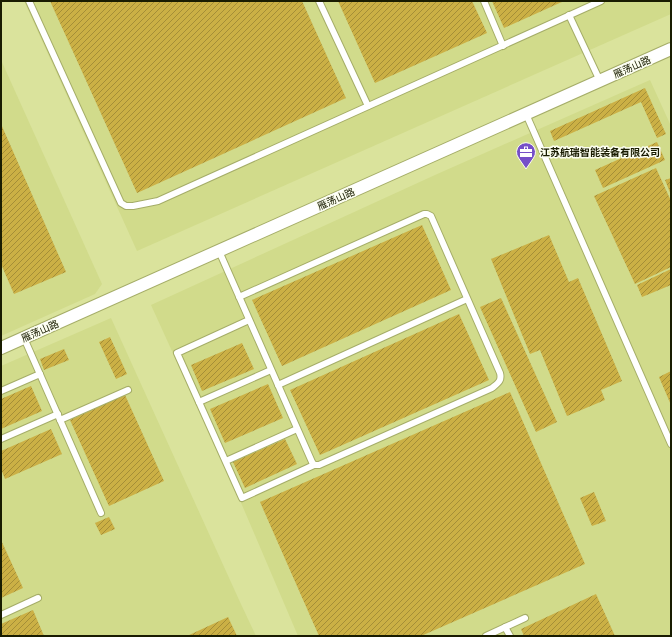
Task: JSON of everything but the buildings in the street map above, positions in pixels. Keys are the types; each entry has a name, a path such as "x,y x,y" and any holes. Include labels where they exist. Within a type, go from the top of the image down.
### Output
{"street":[{"name":"雁荡山路","path":"1,348 671,49"}],"lane":[{"path":"29,1 121,203 126,206 158,201 601,1"},
{"path":"319,1 368,106"},
{"path":"484,1 503,46"},
{"path":"569,15 600,81"},
{"path":"526,114 671,444"},
{"path":"239,297 424,214 427,214 431,216 501,377 499,383 492,388 319,465 314,465 242,498 177,353 249,320"},
{"path":"219,251 314,465"},
{"path":"278,385 467,299"},
{"path":"24,338 101,513"},
{"path":"199,402 271,370"},
{"path":"1,391 40,374"},
{"path":"1,439 128,390"},
{"path":"226,461 297,429"},
{"path":"1,615 38,598"},
{"path":"486,636 525,618"},
{"path":"506,627 510,636"}],"shaded area":[{"path":"24,1 671,1 671,14 137,251"},
{"path":"1,60 102,284 95,294 1,336"},
{"path":"650,80 671,126 671,636 298,636 242,505 151,305 435,175"},
{"path":"111,318 256,636 1,636 1,366"}],"place":[{"name":"江苏航瑞智能装备有限公司","path":"526,169"}]}
